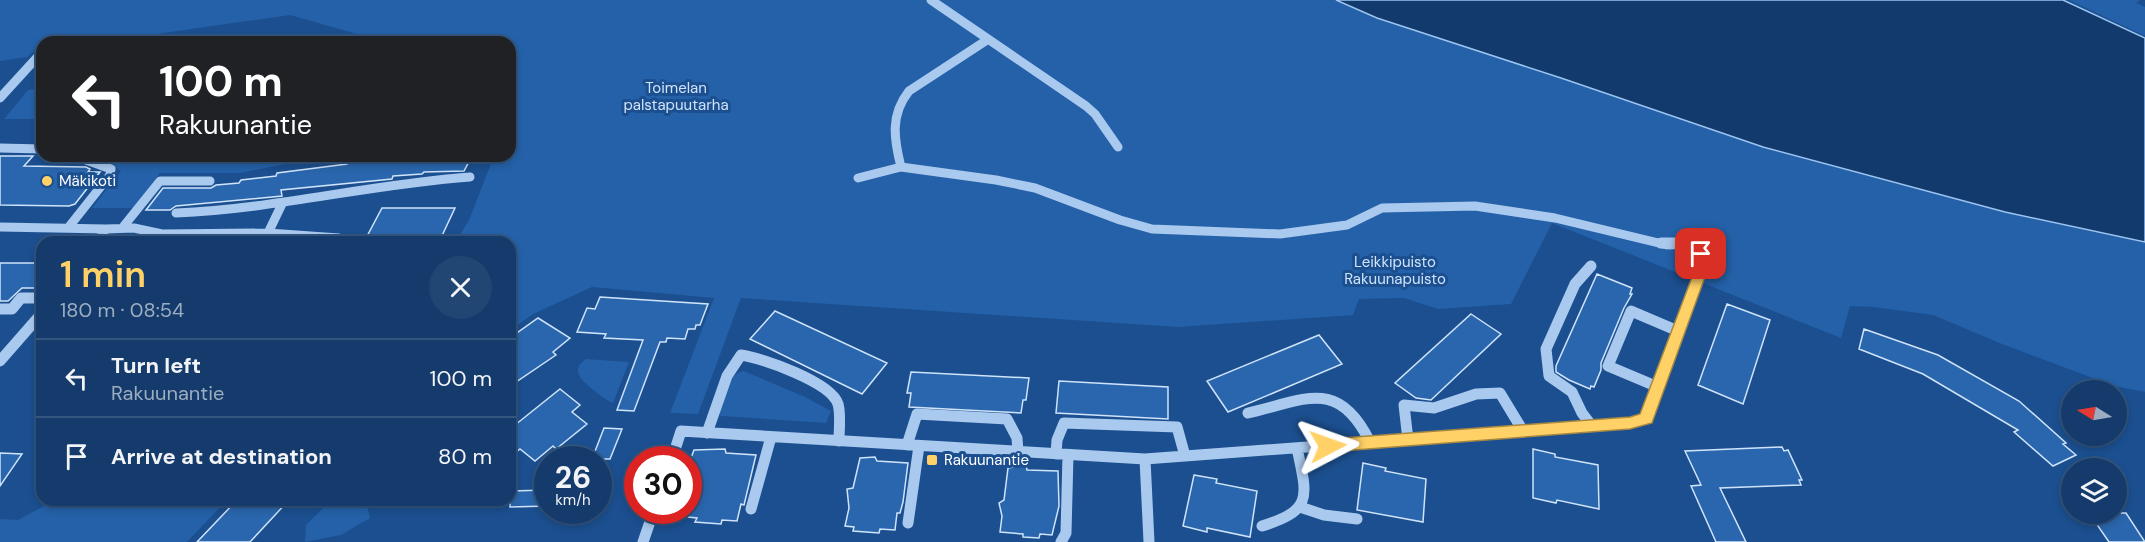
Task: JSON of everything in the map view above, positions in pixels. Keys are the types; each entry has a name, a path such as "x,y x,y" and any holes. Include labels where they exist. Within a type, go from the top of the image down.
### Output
{"street":[{"path":"932,0 1086,106 1095,114 1118,147"},
{"path":"901,167 894,139 894,122 901,99 909,91 987,39"},
{"path":"0,98 36,59"},
{"path":"0,148 36,149"},
{"path":"68,228 110,175 111,169 94,162"},
{"path":"676,446 681,431 1145,459 1630,423 1646,418 1698,277 1703,242 1668,245 1554,218 1475,206 1382,208 1347,225 1280,234 1152,229 1120,220 1035,188 996,180 901,167 858,178"},
{"path":"176,213 205,213 282,204 429,178 470,177"},
{"path":"123,228 160,181 210,181"},
{"path":"268,233 282,204"},
{"path":"0,227 123,228 162,234 268,233 311,236"},
{"path":"101,236 106,229"},
{"path":"1591,266 1575,284 1546,349 1549,376 1572,392 1582,413 1592,426"},
{"path":"0,309 12,309 21,298 36,298"},
{"path":"1658,387 1608,366 1631,311 1678,331"},
{"path":"0,361 36,320"},
{"path":"707,433 727,376 741,355 755,357 823,386 838,403 839,441"},
{"path":"1408,440 1404,405 1437,408 1455,399 1487,391 1500,393 1523,431"},
{"path":"1248,413 1304,400 1326,398 1349,409 1364,429 1370,442"},
{"path":"908,523 916,414 1007,419 1017,438 1018,452"},
{"path":"1061,542 1066,532 1062,454 1058,440 1064,423 1177,427 1185,456"},
{"path":"751,509 771,437"},
{"path":"1262,526 1290,516 1300,507 1305,492 1297,448"},
{"path":"1145,459 1149,542"},
{"path":"1300,507 1324,515 1357,519"},
{"path":"643,542 649,524"}],"green space":[{"path":"0,0 1514,0 2145,203 2145,392 2127,389 2127,380 2098,380 1933,315 1850,306 1841,338 1552,223 1511,304 1438,309 1404,298 1359,299 1353,315 1178,327 741,298 698,414 670,413 714,298 592,287 533,314 516,326 516,236 459,236 469,220 492,162 516,162 516,36 364,36 290,15 143,36 36,36 36,50 27,57 0,61"},
{"path":"2069,0 2140,0 2136,3 2145,7 2145,36"},
{"path":"36,89 36,119 4,119 28,90"},
{"path":"106,162 295,162 240,173 160,173 134,208 92,208 121,171"},
{"path":"586,359 629,362 613,403 592,389 579,375 579,367"},
{"path":"744,371 805,397 831,411 826,423 721,416 718,413 729,382 738,373"},
{"path":"44,506 221,506 187,542 0,542 0,519 18,520"},
{"path":"325,506 367,506 370,518 341,535 305,542 306,525"}],"shaded area":[{"path":"1336,0 2063,0 2145,38 2145,242 2005,212 1763,147 1377,18"}],"building":[{"name":"Mäkikoti","path":"0,156 33,156 24,166 86,167 90,169 88,172 100,172 75,204 69,206 0,205"},
{"path":"348,162 469,162 464,171 424,172 393,176 392,179 281,190 282,196 176,206 170,210 146,210 163,188 211,188 216,185 239,183 241,180 276,176 277,173 347,164"},
{"path":"382,208 455,208 442,236 367,236"},
{"path":"0,263 36,263 36,288 22,288 8,301 0,301"},
{"path":"1597,274 1632,288 1630,294 1632,294 1601,363 1601,370 1594,387 1591,386 1590,389 1556,372 1556,366"},
{"path":"600,297 708,304 700,325 696,325 695,329 688,329 685,339 667,338 666,342 660,342 634,411 617,410 643,340 604,338 606,334 577,332 587,308 595,309"},
{"path":"1727,304 1770,320 1743,404 1698,385"},
{"path":"775,311 887,363 862,394 750,339"},
{"path":"1471,314 1501,334 1431,400 1416,398 1395,383"},
{"path":"538,318 570,338 553,352 556,355 516,382 516,334"},
{"path":"1864,329 1938,355 2019,401 2061,439 2061,446 2065,446 2076,455 2061,458 2061,462 2053,466 2014,432 2018,430 1923,374 1859,349"},
{"path":"1319,335 1342,364 1228,412 1207,381"},
{"path":"911,372 1029,378 1026,400 1023,400 1021,413 909,407 911,393 907,393"},
{"path":"1059,381 1168,387 1168,419 1056,413"},
{"path":"560,389 580,405 572,412 587,424 560,446 534,446 534,460 520,449 516,452 516,424"},
{"path":"604,428 622,429 612,454 612,446 597,446"},
{"path":"1782,447 1784,451 1788,450 1802,480 1799,480 1801,485 1720,488 1746,542 1716,542 1691,486 1701,485 1685,451"},
{"path":"725,449 726,453 756,455 744,505 741,504 737,521 722,520 721,524 702,523 702,450"},
{"path":"1533,449 1555,454 1555,457 1598,465 1599,509 1557,500 1556,503 1533,498"},
{"path":"0,453 22,454 0,486"},
{"path":"875,457 877,461 908,463 903,502 900,513 897,513 895,530 880,529 879,533 853,531 854,527 845,526 849,508 847,489 853,488 860,458"},
{"path":"1363,463 1386,468 1385,471 1426,479 1423,522 1357,510"},
{"path":"1026,465 1027,470 1058,471 1059,506 1052,535 1040,534 1039,538 1000,532 1002,516 999,503 1004,500 1008,468"},
{"path":"1194,475 1217,479 1216,483 1257,491 1250,537 1207,528 1207,532 1183,526"},
{"path":"534,490 534,506 510,507 516,506 516,491"},
{"path":"231,506 283,506 250,542 197,542"},
{"path":"2127,515 2145,542 2109,542 2097,524 2127,524"}],"place":[{"name":"Mäkikoti","path":"47,181"},
{"name":"Rakuunantie","path":"932,460"}],"route":[{"path":"1328,446 1630,423 1646,418 1698,277 1701,254"}],"park label":[{"name":"Toimelan palstapuutarha","path":"676,96"},
{"name":"Leikkipuisto Rakuunapuisto","path":"1395,270"}]}
